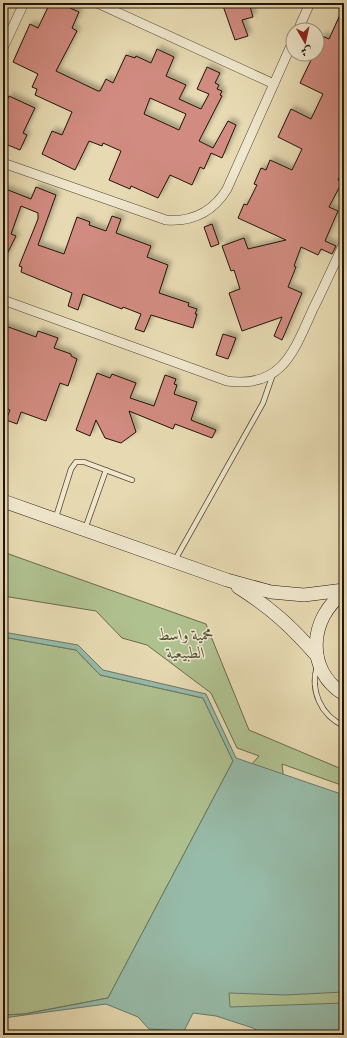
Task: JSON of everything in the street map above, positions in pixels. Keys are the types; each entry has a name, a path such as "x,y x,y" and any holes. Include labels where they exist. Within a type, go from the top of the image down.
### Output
{"main road":[{"path":"3,501 227,580 271,592 293,595 344,592"},
{"path":"227,580 274,611 298,634 317,659 330,683 344,694"},
{"path":"317,659 315,641 318,625 325,611 335,599 344,592"}],"street":[{"path":"3,48 24,3"},
{"path":"97,3 274,84"},
{"path":"302,22 310,3"},
{"path":"3,163 166,220 181,220 197,216 214,206 227,189 285,59"},
{"path":"3,300 227,382 251,382 273,374 290,358 344,243"}],"lane":[{"path":"174,561 263,403 273,374"},
{"path":"55,520 74,464 81,461 132,480"},
{"path":"85,531 106,470"},
{"path":"317,659 314,681 320,703 330,718 344,726"}],"green space":[{"name":"محمية واسط الطبيعية","path":"3,552 206,624 249,730 344,770 344,786 282,764 284,781 243,774 259,756 237,748 211,693 147,645 122,638 96,611 3,596"},
{"path":"3,637 76,650 100,675 203,698 233,761 108,998 24,1014 3,1015"},
{"path":"344,987 344,1012 252,1013 218,1006 218,990"}],"shaded area":[{"path":"3,632 78,645 103,670 206,694 236,758 344,795 344,992 285,995 229,993 230,1007 344,1003 344,1035 265,1035 253,1028 216,1016 193,1013 184,1031 149,1029 138,1017 106,1004 3,1018 3,1015 25,1014 108,998 233,761 203,698 100,675 76,650 3,637"}],"building":[{"path":"50,3 59,3 79,12 72,28 77,31 56,71 98,91 100,91 106,79 113,83 126,55 135,58 136,56 151,63 157,49 174,57 166,76 186,85 179,99 201,109 209,94 197,89 207,67 220,73 215,83 219,85 217,89 222,91 220,95 222,96 199,141 213,148 228,121 236,125 222,158 211,153 204,169 200,167 192,185 170,175 158,198 131,186 130,189 109,180 121,151 103,143 102,146 89,141 75,170 42,154 52,131 62,135 72,112 35,95 37,89 32,87 38,74 13,62 30,24 38,28","holes":["150,98 186,114 179,130 144,114"]},
{"path":"222,3 249,3 253,17 242,20 248,36 235,40"},
{"path":"344,6 344,167 338,180 342,182 329,207 338,211 325,241 336,246 332,254 321,249 318,255 301,247 294,266 296,267 288,287 302,293 282,340 274,336 282,317 242,331 229,293 240,289 234,270 231,271 222,246 244,238 248,249 286,240 238,218 244,204 247,205 257,185 254,184 261,168 266,170 270,160 292,170 302,149 278,137 291,109 311,119 323,94 300,83 310,62 325,62 325,37 329,39"},
{"path":"9,96 35,108 23,133 27,135 20,150 3,143 3,109"},
{"path":"36,187 56,195 38,245 64,254 77,217 90,222 89,225 106,231 112,216 121,219 116,233 151,246 147,257 168,265 159,293 189,303 188,306 197,309 193,328 151,315 144,332 135,329 141,314 123,307 122,309 83,294 78,310 68,306 72,293 21,272 22,267 19,266 38,219 38,213 21,206 11,234 16,236 3,262 3,188 31,199"},
{"path":"212,224 219,244 211,247 204,227"},
{"path":"3,325 36,337 38,331 58,338 54,348 71,354 71,356 77,359 68,386 60,383 46,421 21,412 17,424 6,420 10,410 3,408"},
{"path":"223,334 236,338 228,359 216,355"},
{"path":"97,373 110,378 112,374 136,383 130,398 154,406 165,375 176,379 174,384 177,385 174,394 197,402 191,420 216,430 212,438 175,424 173,429 129,411 136,432 121,443 105,438 96,420 90,436 76,430"}]}
